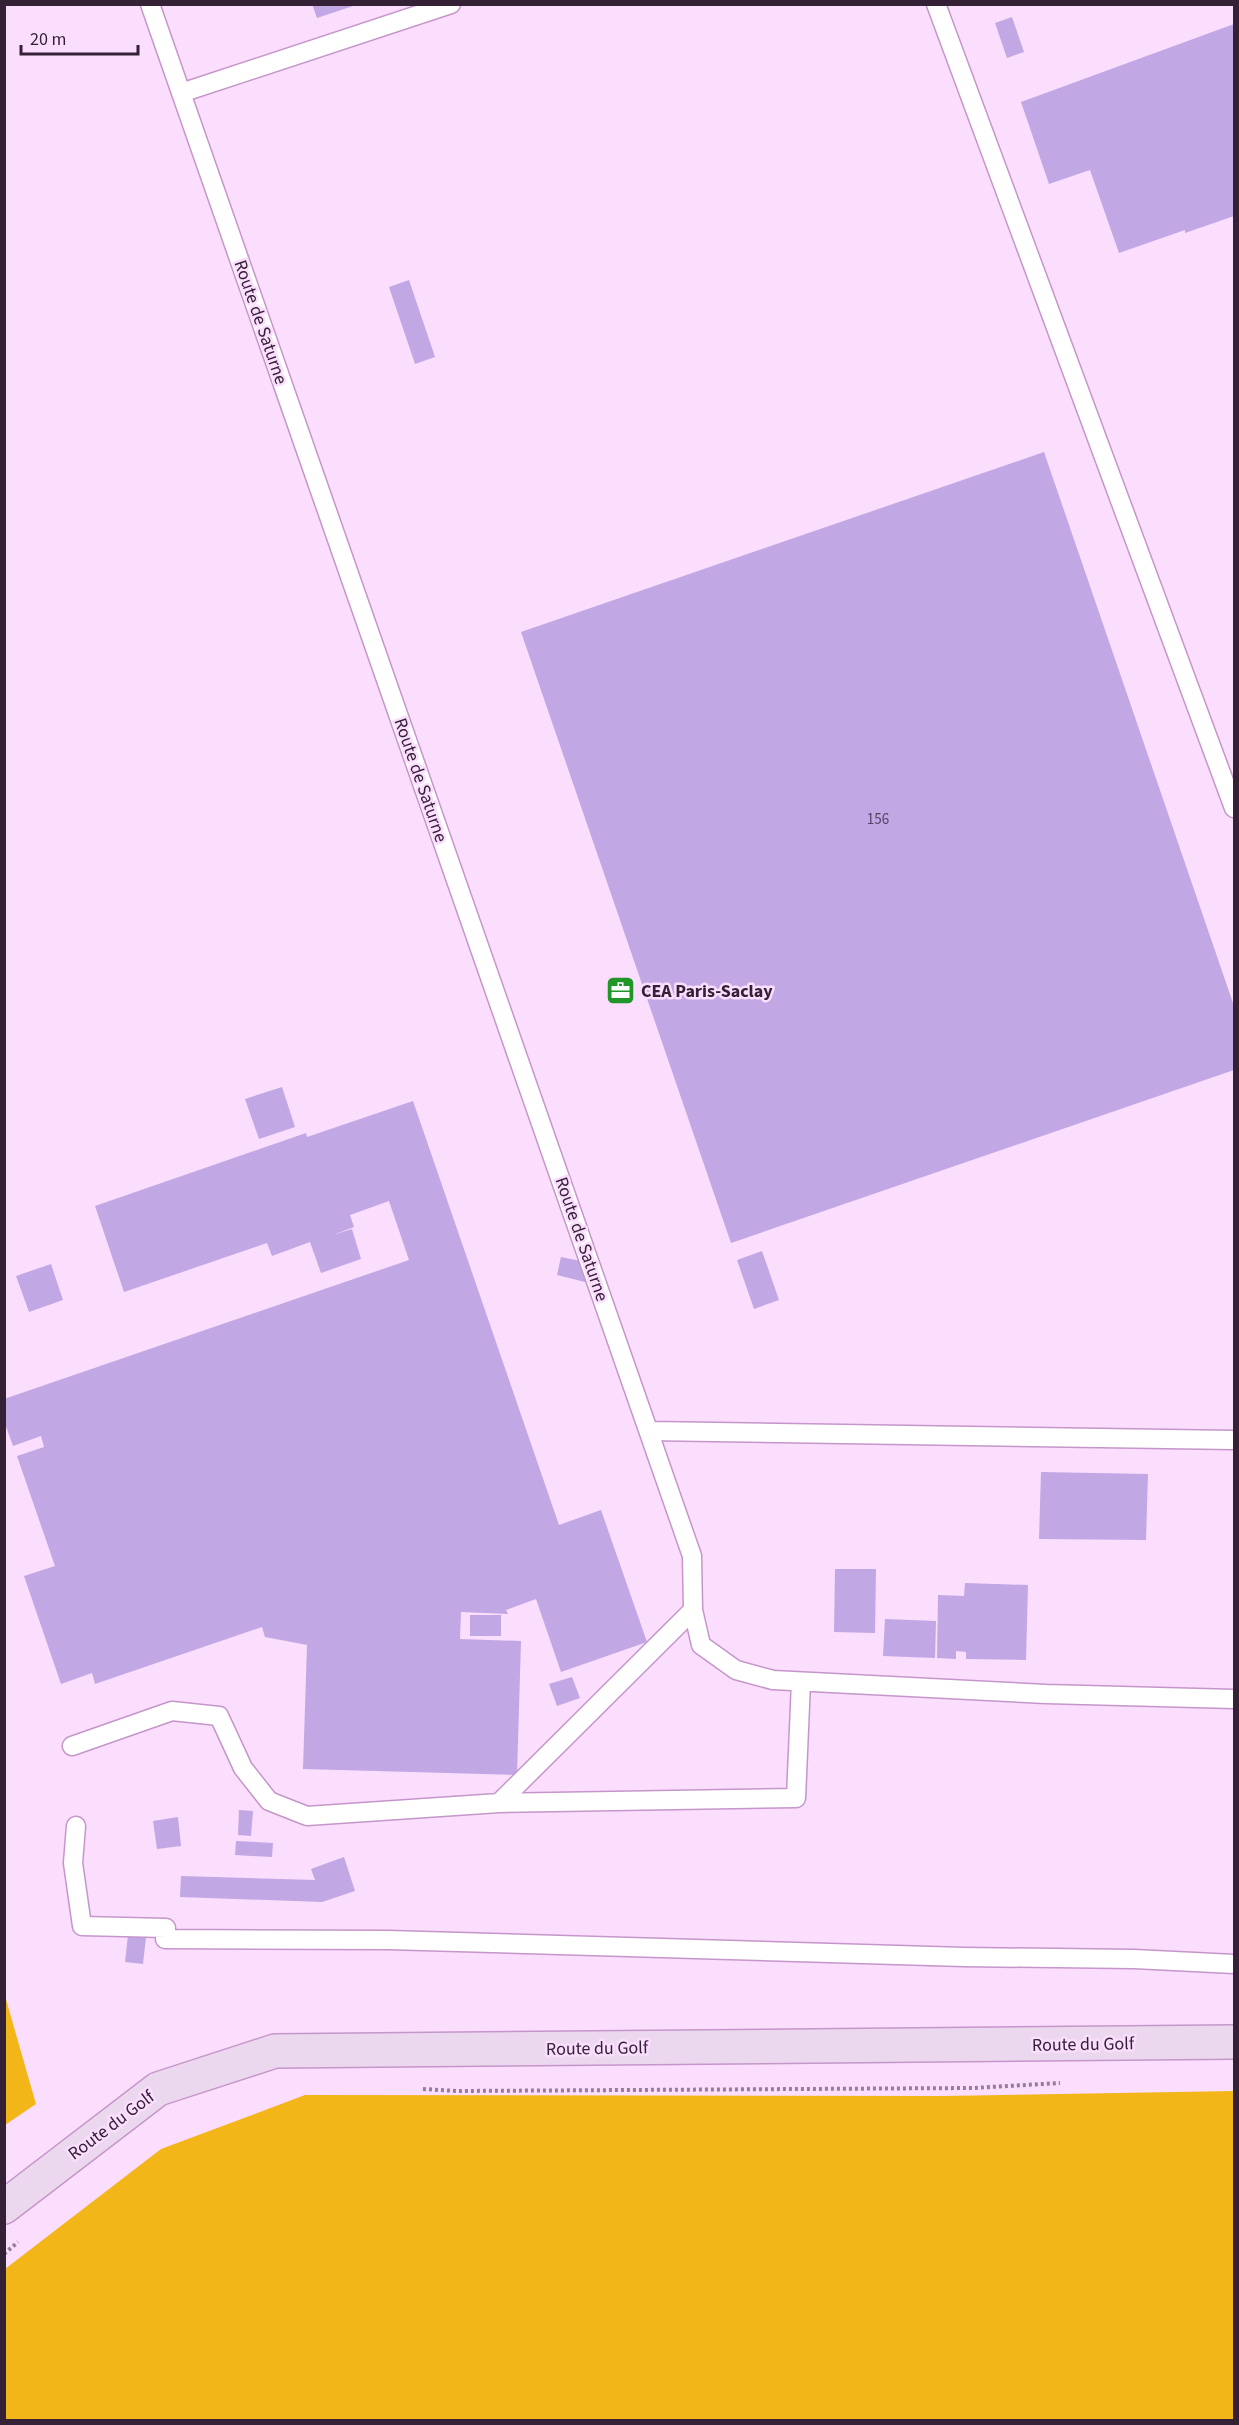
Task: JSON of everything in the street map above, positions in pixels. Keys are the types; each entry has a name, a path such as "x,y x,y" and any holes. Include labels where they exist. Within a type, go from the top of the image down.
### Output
{"street":[{"name":"Route du Golf","path":"4,2206 158,2089 275,2051 1234,2042"}],"lane":[{"name":"Route de Saturne","path":"150,4 692,1556 693,1610 701,1645 736,1670 773,1680 1046,1694 1234,1699"},
{"path":"181,93 451,4"},
{"path":"936,4 1234,808"},
{"path":"649,1431 1234,1440"},
{"path":"499,1803 693,1610"},
{"path":"72,1746 172,1711 219,1716 243,1768 269,1801 307,1816 499,1803 796,1798 801,1682"},
{"path":"76,1826 73,1863 82,1926 166,1928 165,1939 400,1941 964,1957 1134,1959 1234,1964"}],"path":[{"path":"413,2089 457,2091 950,2088 1068,2083"},
{"path":"4,2254 22,2239"}],"shaded area":[{"path":"5,1996 36,2104 4,2125"},
{"path":"1234,2091 1234,2420 5,2420 5,2269 161,2149 305,2095 943,2096"}],"building":[{"path":"312,4 356,4 356,5 317,18"},
{"path":"1012,17 1024,52 1007,58 995,23"},
{"path":"1234,24 1234,216 1119,253 1090,170 1049,184 1021,102"},
{"path":"409,280 435,357 415,364 389,287"},
{"path":"1044,452 1234,1006 1234,1070 731,1243 521,632"},
{"path":"282,1087 295,1127 259,1139 245,1099"},
{"path":"413,1101 559,1525 601,1510 647,1642 561,1672 536,1599 506,1610 508,1614 461,1612 460,1639 521,1641 517,1775 303,1769 307,1645 265,1637 262,1627 95,1684 92,1673 61,1684 24,1576 55,1566 17,1456 44,1447 41,1436 13,1446 4,1421 4,1399 409,1260 389,1201 350,1215 354,1227 333,1235 352,1229 361,1259 321,1273 310,1242 272,1256 267,1243 124,1292 95,1206 306,1133 307,1137"},
{"path":"762,1251 779,1300 754,1309 737,1260"},
{"path":"561,1257 590,1263 585,1282 557,1275"},
{"path":"51,1264 63,1300 29,1312 16,1276"},
{"path":"1041,1472 1148,1474 1146,1540 1039,1539"},
{"path":"835,1569 876,1569 875,1633 834,1632"},
{"path":"965,1583 1028,1585 1026,1660 966,1659 966,1652 956,1651 956,1659 937,1658 938,1595 964,1596"},
{"path":"470,1615 501,1615 501,1636 470,1636"},
{"path":"885,1619 936,1621 935,1658 883,1656"},
{"path":"572,1677 580,1698 557,1706 549,1684"},
{"path":"239,1810 253,1811 251,1836 238,1835"},
{"path":"178,1817 181,1846 157,1849 153,1821"},
{"path":"236,1841 273,1843 272,1857 235,1855"},
{"path":"344,1857 355,1891 322,1902 180,1897 181,1876 315,1880 311,1869"},
{"path":"130,1917 148,1919 143,1964 125,1962"}],"place":[{"name":"CEA Paris-Saclay","path":"620,991"}]}
